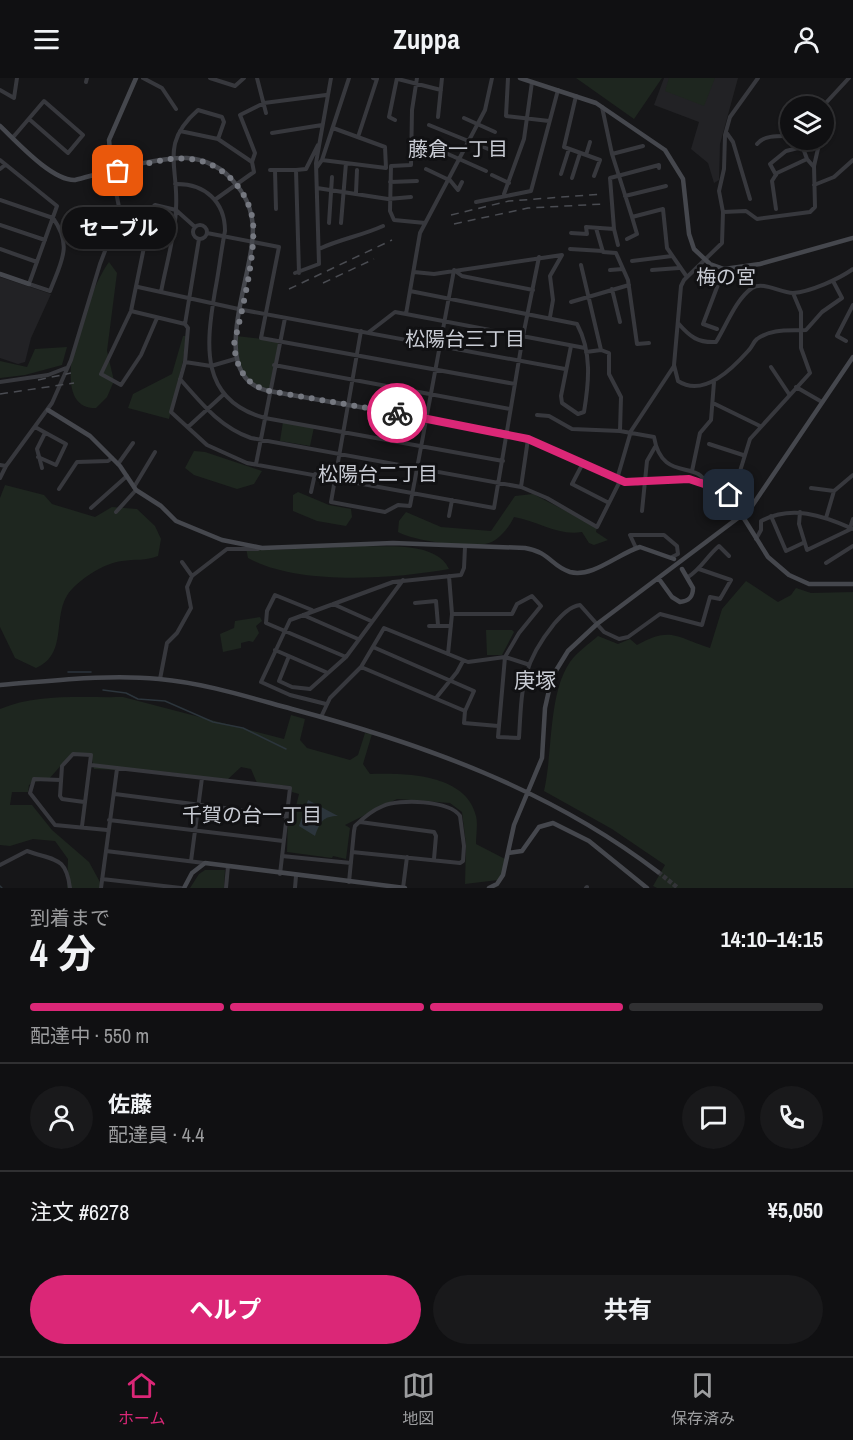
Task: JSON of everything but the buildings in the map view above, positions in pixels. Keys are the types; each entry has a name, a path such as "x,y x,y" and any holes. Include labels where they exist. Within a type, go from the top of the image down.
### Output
{"street":[{"path":"0,90 14,98 17,78"},
{"path":"0,478 6,466 48,410 68,367 100,264 120,212 112,172 109,140 136,78"},
{"path":"143,78 162,88 176,109"},
{"path":"210,78 235,87 244,78"},
{"path":"257,78 266,113"},
{"path":"296,170 297,273 319,264 316,168 326,95 331,78"},
{"path":"316,168 322,160 349,78"},
{"path":"358,137 376,79 373,78"},
{"path":"395,120 389,117 398,78 417,81 441,90"},
{"path":"438,117 442,78"},
{"path":"406,315 420,233 485,110 492,78"},
{"path":"508,78 506,116 549,121"},
{"path":"520,78 602,107 671,157 683,178 689,234 694,249 710,264 724,268 760,264 853,238"},
{"path":"758,78 730,117 725,132 724,169 719,191 723,212 722,243 687,277 680,293 674,365 681,383 714,382 750,349 757,339 785,329 806,330 822,312 842,298 833,281"},
{"path":"832,96 849,78"},
{"path":"417,81 412,110 411,165 391,166 390,211 394,220 425,223"},
{"path":"504,195 524,139 532,82"},
{"path":"476,202 531,191 558,90"},
{"path":"216,200 254,172 252,162 255,153 240,115 264,104 326,95"},
{"path":"576,96 564,147 600,160 594,176"},
{"path":"13,137 29,118 44,101 83,135 68,153 29,118"},
{"path":"602,107 612,154 637,234 627,239"},
{"path":"161,292 176,210 176,184 172,159 181,124 198,110 222,117 224,122 218,139"},
{"path":"464,118 495,132"},
{"path":"272,133 322,125"},
{"path":"429,125 498,153"},
{"path":"0,126 52,172 65,180 75,180 172,159 201,160 223,172 237,185 252,219 252,242 234,344 236,359 250,384 269,391 507,433 528,439 618,480 638,483 689,479 707,485 727,498 743,516 755,540 768,557 797,580 809,584 853,584"},
{"path":"322,160 386,168 385,147 333,128"},
{"path":"0,138 6,132"},
{"path":"180,132 218,139 252,162"},
{"path":"725,132 733,142 750,199"},
{"path":"757,144 760,140 780,136"},
{"path":"586,155 591,142"},
{"path":"276,209 273,170 306,169 319,145"},
{"path":"430,146 486,171"},
{"path":"612,154 643,146"},
{"path":"561,174 569,149"},
{"path":"776,175 770,164 790,150"},
{"path":"803,150 813,166"},
{"path":"723,212 746,211 757,219 807,214 815,207 813,166 817,150"},
{"path":"572,178 580,153"},
{"path":"776,208 772,181 776,175 793,163 807,159"},
{"path":"0,160 57,206 29,284"},
{"path":"814,185 834,177 853,160"},
{"path":"341,223 346,163"},
{"path":"0,170 5,165"},
{"path":"618,244 614,229 610,180 618,175 659,165 659,168"},
{"path":"426,169 449,180 458,190 462,182"},
{"path":"356,193 357,170"},
{"path":"492,175 509,183"},
{"path":"329,223 332,177"},
{"path":"390,183 417,181"},
{"path":"176,184 199,188 216,200 224,217 225,236 208,340 211,366 224,394 248,412 265,418 423,444 503,461"},
{"path":"625,196 666,186"},
{"path":"317,188 390,198 411,197"},
{"path":"0,200 52,218 65,239 63,256 50,291 0,274"},
{"path":"157,318 141,355 121,385 101,374 131,311 138,287 152,208 155,205 176,210 195,227"},
{"path":"632,217 663,209 667,248 687,277"},
{"path":"0,225 45,240"},
{"path":"195,227 203,225 207,233"},
{"path":"319,249 340,239 356,238 383,226"},
{"path":"195,227 194,235 199,238"},
{"path":"571,233 586,234 586,227 614,229"},
{"path":"596,228 603,251"},
{"path":"515,384 261,338 279,247 207,233 199,238 185,324 188,328 185,362 171,412 214,450 236,459 494,508 503,461 523,336 539,257"},
{"path":"0,249 37,262"},
{"path":"570,249 616,253 629,285 637,344 649,343"},
{"path":"414,272 434,274 562,255 550,276 554,300 550,317"},
{"path":"632,261 672,256"},
{"path":"581,265 601,350"},
{"path":"652,270 680,268"},
{"path":"724,268 745,285 793,293 833,281 853,269"},
{"path":"717,329 703,324 724,268"},
{"path":"610,270 623,269"},
{"path":"454,270 462,276 533,290"},
{"path":"362,331 331,502 385,512 398,505 410,506 414,492 454,270"},
{"path":"572,302 629,285"},
{"path":"138,287 241,310 565,369"},
{"path":"677,322 691,338 704,343 716,342 737,306 754,287"},
{"path":"612,289 620,322"},
{"path":"410,291 577,324 584,335 590,376 584,412 578,414 562,403 561,388 571,346"},
{"path":"727,498 736,484 743,455 760,426 810,373 801,348 801,312 793,293"},
{"path":"846,342 837,336 853,305"},
{"path":"131,311 185,324"},
{"path":"368,332 395,312 609,353 609,374 621,396 620,430"},
{"path":"256,464 285,318"},
{"path":"489,888 501,880 514,825 542,758 545,708 552,677 568,651 597,624 743,516 757,500 853,357"},
{"path":"185,362 211,366 236,359"},
{"path":"274,365 510,409"},
{"path":"180,379 207,410 233,431 260,440 521,487 547,498 597,527 618,480 631,431 674,365"},
{"path":"0,382 48,375 68,367"},
{"path":"771,367 789,394"},
{"path":"692,471 700,433 711,420 714,382"},
{"path":"796,387 822,402"},
{"path":"188,427 224,394"},
{"path":"713,403 760,426"},
{"path":"48,410 90,436 118,464 135,489 161,506 176,520 205,534 262,548"},
{"path":"537,416 549,416 572,429 631,431 654,437 656,446 668,466 692,471 706,481 707,485"},
{"path":"34,427 66,444 56,465 38,457"},
{"path":"42,468 37,449 45,433"},
{"path":"521,487 528,439"},
{"path":"118,464 133,443"},
{"path":"709,444 743,455"},
{"path":"642,511 647,461 656,446"},
{"path":"116,512 135,489 155,452"},
{"path":"59,489 76,462 108,461 112,458"},
{"path":"583,463 572,484 609,503"},
{"path":"0,465 6,466"},
{"path":"311,492 315,474"},
{"path":"826,518 834,491 853,475"},
{"path":"91,508 127,476"},
{"path":"811,489 834,491"},
{"path":"449,516 452,500"},
{"path":"755,540 760,530 760,521 782,512 800,512 826,518 851,528"},
{"path":"800,512 803,543 807,550 851,528"},
{"path":"771,516 786,551 803,543"},
{"path":"851,528 853,519"},
{"path":"160,679 167,643 177,633 191,608 187,587 192,576 228,549 393,543 538,550 562,568 576,573 600,565 636,548 650,549 673,558 678,554 677,546 664,535 630,535 636,548"},
{"path":"688,577 699,569 705,557 719,546 729,555"},
{"path":"826,562 853,546"},
{"path":"326,704 290,695 261,682 283,630 290,620 403,580 462,574 465,547"},
{"path":"182,562 192,576"},
{"path":"659,579 672,597 680,602 687,600 693,592 688,577 682,569"},
{"path":"452,614 512,614 517,604 532,596 541,606 519,633 505,657 498,737 519,738 523,683 527,664 547,633 575,606 583,606 610,637 620,639 660,614 702,625 710,597 720,599 731,580 699,569"},
{"path":"448,654 452,614 449,576"},
{"path":"290,656 279,681 292,687 310,689 346,657 403,580"},
{"path":"313,610 275,595 267,611 266,623 346,657"},
{"path":"415,603 436,602 438,625"},
{"path":"333,603 371,621"},
{"path":"302,614 358,639"},
{"path":"429,626 451,627"},
{"path":"321,717 326,704 362,667 384,628 463,661 505,657 527,664"},
{"path":"373,647 474,691 465,711 464,723 498,726"},
{"path":"275,650 328,673"},
{"path":"436,698 463,661"},
{"path":"362,667 465,711"},
{"path":"0,685 100,677 160,679 215,688 321,717 448,758 529,791 596,828 658,872"},
{"path":"82,826 91,755 73,754 64,761 60,796 62,799 84,802"},
{"path":"91,765 290,788 280,874"},
{"path":"101,888 117,769"},
{"path":"191,861 202,778"},
{"path":"61,780 34,779 30,793 55,825 107,830"},
{"path":"115,794 286,816"},
{"path":"349,882 354,831 360,822 382,806 400,801 452,808 460,816 463,861 352,852"},
{"path":"109,820 283,841"},
{"path":"360,822 434,832 436,836 434,859"},
{"path":"508,853 522,852 539,827 553,824 589,841 647,888"},
{"path":"0,865 27,851 64,865 68,871 70,888"},
{"path":"106,852 191,861 368,886 404,888 407,857"},
{"path":"282,856 351,863"},
{"path":"102,879 183,888 192,873 205,863"},
{"path":"226,888 228,866"},
{"path":"295,888 296,876"}],"shaded area":[{"path":"576,78 662,78 634,119"},
{"path":"664,78 738,78 720,144 719,180 714,183 708,163 691,149 699,122 654,105"},
{"path":"669,78 715,78 704,106 665,91"},
{"path":"109,262 117,273 107,351 114,381 107,397 96,408 80,403 72,389 71,368 83,318 92,294"},
{"path":"0,277 51,294 31,338 25,362 18,364 0,358"},
{"path":"183,336 186,336 183,361 169,419 128,408 133,394 172,374"},
{"path":"236,336 279,341 269,391 258,387 245,377 240,364"},
{"path":"67,347 62,365 25,375 0,378 0,361 27,367 35,349"},
{"path":"283,422 314,427 310,446 280,441"},
{"path":"194,451 205,452 262,471 254,484 237,489 194,475 185,468"},
{"path":"5,485 44,495 52,504 95,517 112,507 137,509 155,526 161,539 158,556 109,564 89,575 73,588 62,608 57,642 53,652 47,661 36,668 15,658 0,627 0,498"},
{"path":"298,492 329,505 351,509 352,517 346,526 317,521 293,511 293,495"},
{"path":"533,494 597,527 596,532 608,540 594,545 589,543 582,532 565,532 514,517 497,539 481,545 443,543 398,532 399,521 406,512 441,527 491,531 515,496"},
{"path":"365,546 423,550 443,560 449,569 374,577 319,576 269,567 248,558 246,548 271,550"},
{"path":"746,581 778,602 791,595 796,588 811,593 853,592 853,888 657,888 653,886 665,865 612,829 544,791 558,690 563,675 576,655 598,636 618,644 630,639 637,645 658,636 674,635 710,648 722,609"},
{"path":"260,617 262,621 256,626 259,633 253,642 241,643 241,648 223,652 220,634 234,628 235,621"},
{"path":"486,630 512,630 514,632 502,655 487,655"},
{"path":"123,697 284,739 291,715 305,719 300,740 307,748 350,760 358,755 365,733 372,734 363,764 370,774 399,774 432,778 460,791 470,802 476,816 476,844 505,859 502,875 498,880 465,884 466,845 462,812 450,803 397,799 345,825 350,828 346,859 333,856 332,858 287,852 288,813 295,810 299,794 292,792 291,786 257,783 251,769 241,767 227,780 168,772 94,769 91,755 72,753 48,780 33,782 29,785 28,792 12,792 10,805 32,805 52,830 89,862 101,884 100,888 67,888 68,859 55,841 33,839 10,846 0,845 0,709 45,698"},
{"path":"308,800 338,816 329,817 323,821 315,836 299,826"},
{"path":"205,870 225,870 224,888 190,888 199,874"}],"waterway":[{"path":"68,672 91,672"},
{"path":"103,690 126,693 138,699 165,701 213,722 243,728 286,749"}],"tunnel":[{"path":"658,872 678,888"}],"railway":[{"path":"451,215 509,201 603,194"},
{"path":"454,224 528,208 603,204"},
{"path":"289,289 392,240"},
{"path":"323,283 374,259"},
{"path":"38,380 71,373"},
{"path":"0,394 74,383"}],"way so far":[{"path":"118,171 165,159 188,158 212,165 232,179 240,189 249,207 253,232 234,344 236,359 242,374 250,384 269,391 397,413"}],"place":[{"name":"セーブル","path":"118,171"}],"district":[{"name":"藤倉一丁目","path":"458,149"},
{"name":"梅の宮","path":"726,277"},
{"name":"松陽台三丁目","path":"465,339"},
{"name":"松陽台二丁目","path":"378,474"},
{"name":"庚塚","path":"535,681"},
{"name":"千賀の台一丁目","path":"252,815"}],"route":[{"path":"397,413 528,439 551,447 605,475 625,482 689,479 707,485 727,498 729,495"}]}
